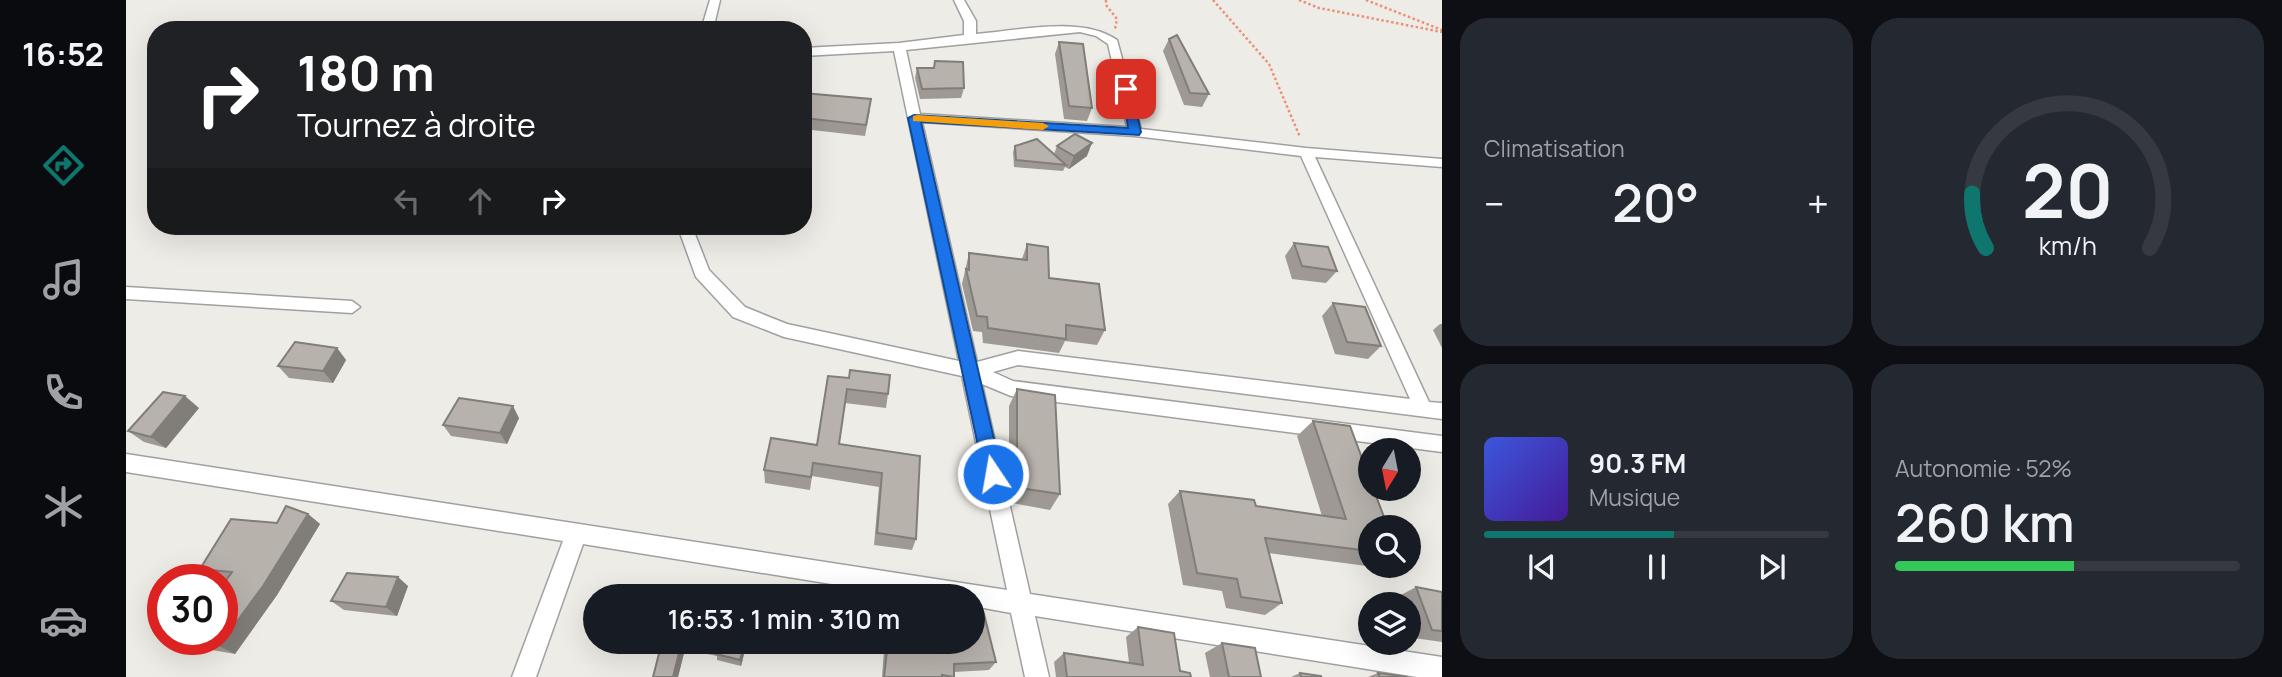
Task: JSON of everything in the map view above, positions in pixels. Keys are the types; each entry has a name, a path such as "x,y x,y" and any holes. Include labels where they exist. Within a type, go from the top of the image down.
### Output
{"street":[{"path":"709,21 715,0"},
{"path":"959,0 970,21 970,38"},
{"path":"812,52 899,47 1080,29 1100,33 1113,41 1135,132"},
{"path":"899,47 1037,677"},
{"path":"914,118 1135,132 1306,152 1442,163"},
{"path":"1306,152 1432,410"},
{"path":"689,235 702,273 739,312 784,330 971,371 1011,388 1442,444"},
{"path":"126,293 352,307"},
{"path":"971,371 1018,358 1432,410"},
{"path":"126,463 1442,669"},
{"path":"524,677 576,535"}],"path":[{"path":"1106,0 1106,5 1116,19 1113,41"},
{"path":"1213,0 1269,64 1306,152"},
{"path":"1299,0 1319,8 1442,31"},
{"path":"1366,0 1442,31"}],"building":[{"path":"1177,35 1209,94 1190,93 1169,39"},
{"path":"1059,42 1083,44 1092,108 1069,106"},
{"path":"935,61 963,62 964,88 922,89 917,68 934,68"},
{"path":"812,94 871,99 866,125 812,119"},
{"path":"1075,134 1092,143 1074,156 1057,146"},
{"path":"1037,139 1066,165 1016,160 1015,146"},
{"path":"1294,243 1328,247 1337,271 1302,266"},
{"path":"1027,244 1048,247 1049,278 1099,284 1105,330 1066,325 1066,339 988,328 987,317 977,316 966,269 969,270 969,253 1027,260"},
{"path":"1333,303 1365,307 1381,346 1347,342"},
{"path":"295,342 337,348 323,371 278,366"},
{"path":"850,370 890,375 888,394 847,389 839,444 920,456 916,539 877,533 882,473 813,463 811,477 764,470 771,438 817,445 828,376 849,378"},
{"path":"1017,389 1055,395 1060,494 1020,488 1017,473"},
{"path":"163,392 185,396 151,437 128,431"},
{"path":"459,398 513,406 500,433 443,425"},
{"path":"1313,421 1350,426 1358,448 1358,501 1378,501 1383,515 1358,515 1358,550 1265,538 1282,603 1241,597 1237,579 1197,573 1180,491 1254,500 1256,506 1346,519"},
{"path":"286,506 308,514 238,620 238,564 203,564 231,519 277,523"},
{"path":"347,573 398,577 386,607 331,601"},
{"path":"1416,587 1442,592 1442,631 1432,630 1421,600 1421,592 1418,592"},
{"path":"985,618 996,662 954,664 954,677 884,677 887,654 985,654"},
{"path":"1138,627 1174,633 1180,671 1190,673 1191,677 1067,677 1064,653 1143,665"},
{"path":"1222,643 1255,648 1261,677 1229,677"},
{"path":"659,654 679,654 673,677 653,677"},
{"path":"716,654 742,654 740,660"},
{"path":"1300,673 1321,676 1321,677 1301,677"},
{"path":"1378,673 1408,677 1380,677"}],"slow traffic":[{"path":"917,118 1043,126"}],"route":[{"path":"993,474 914,118 1135,132 1126,89"}]}
